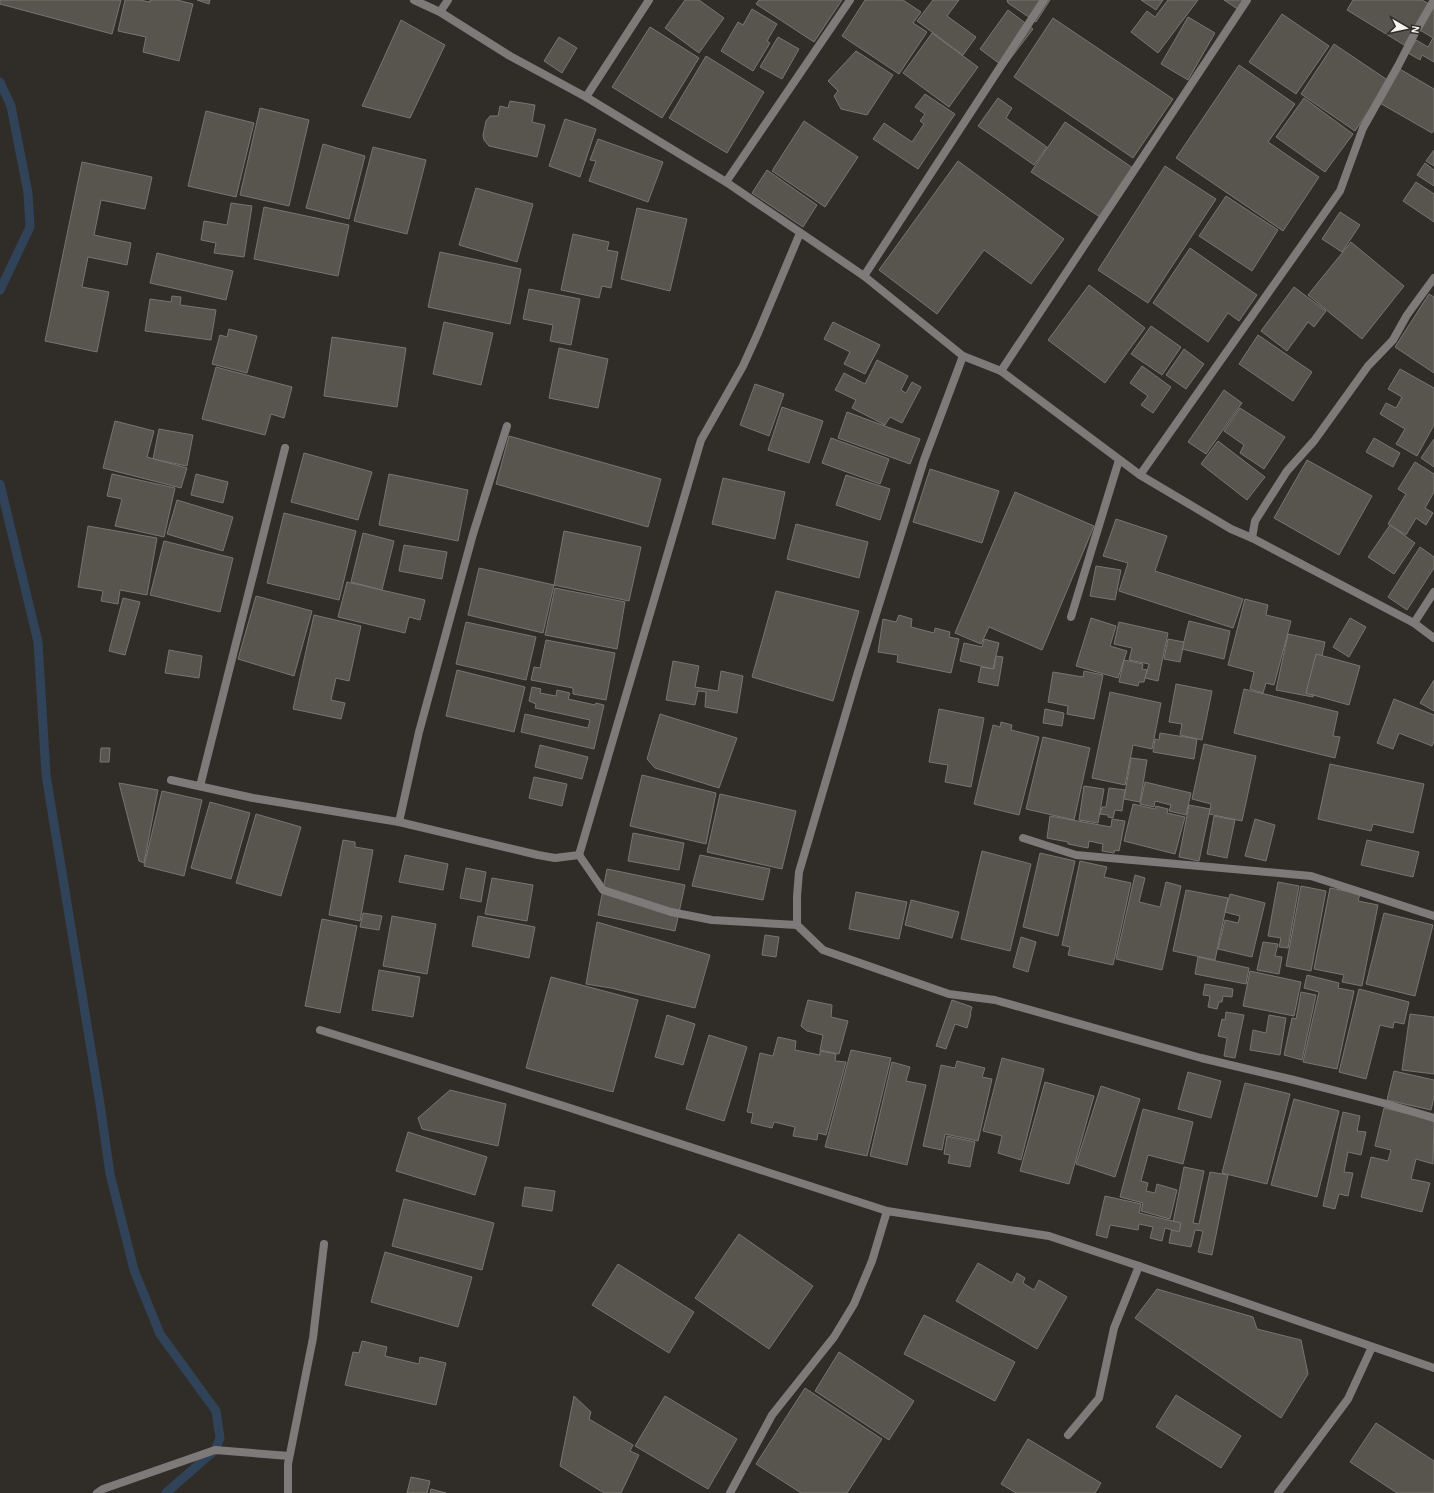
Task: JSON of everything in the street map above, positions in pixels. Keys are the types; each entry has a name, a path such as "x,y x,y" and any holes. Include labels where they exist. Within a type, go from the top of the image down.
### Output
{"street":[{"path":"414,0 440,12 510,56 586,97 726,182 864,276 963,356 1001,371 1140,475 1231,529 1252,538 1414,623 1434,638"},
{"path":"440,12 448,0"},
{"path":"586,97 650,0"},
{"path":"726,182 850,0"},
{"path":"864,276 1044,0"},
{"path":"1001,371 1247,0"},
{"path":"1140,475 1340,191 1363,128 1434,0"},
{"path":"579,855 701,440 758,334 800,233"},
{"path":"1252,538 1255,521 1287,471 1314,441 1368,366 1393,340 1407,315 1434,278"},
{"path":"797,925 797,896 801,865 858,672 924,460 963,356"},
{"path":"399,822 419,732 473,534 506,426"},
{"path":"200,786 285,448"},
{"path":"1071,617 1119,460"},
{"path":"1414,623 1434,592"},
{"path":"171,780 253,798 399,822 538,856 555,858 579,855"},
{"path":"1023,838 1076,855 1311,876 1434,916"},
{"path":"579,855 603,890 671,912 712,920 797,925 823,950 949,994 995,1000 1201,1058 1302,1082 1434,1118"},
{"path":"320,1030 564,1106 887,1211 1049,1236 1434,1368"},
{"path":"730,1493 772,1415 834,1337 854,1304 872,1261 887,1211"},
{"path":"288,1493 289,1456 314,1338 324,1244"},
{"path":"1068,1435 1099,1398 1114,1328 1139,1266"},
{"path":"1278,1493 1348,1399 1372,1347"},
{"path":"97,1493 116,1484 215,1450 289,1456"}],"building":[{"path":"0,0 121,0 112,34 0,4"},
{"path":"125,0 150,2 150,0 177,0 193,4 179,61 143,52 146,37 118,31"},
{"path":"197,0 210,0 209,4"},
{"path":"685,0 699,0 724,18 699,53 665,28"},
{"path":"759,0 842,0 814,42 756,4"},
{"path":"865,0 903,0 921,12 913,23 927,32 899,74 842,36"},
{"path":"933,0 959,0 947,16 976,37 963,55 917,21"},
{"path":"1007,0 1050,0 1036,22 1008,3"},
{"path":"1141,0 1163,0 1156,10"},
{"path":"1168,0 1198,0 1158,53 1131,32 1147,11 1155,17"},
{"path":"1224,0 1246,0 1239,10"},
{"path":"1353,0 1422,0 1429,4 1404,45 1347,10"},
{"path":"1434,5 1434,62 1422,55 1420,60 1408,53 1416,40 1428,47 1433,38 1420,30"},
{"path":"752,9 777,24 767,41 770,43 753,71 721,51 738,22 743,25"},
{"path":"1008,10 1033,29 1004,67 980,49"},
{"path":"1282,14 1329,46 1296,94 1249,62"},
{"path":"1188,17 1215,33 1188,80 1161,64"},
{"path":"1053,18 1173,99 1133,158 1014,77"},
{"path":"401,20 445,45 410,118 362,106"},
{"path":"650,27 699,58 662,118 612,87"},
{"path":"932,33 978,67 949,107 903,73"},
{"path":"559,37 577,48 562,73 544,61"},
{"path":"778,37 799,49 782,79 760,67"},
{"path":"1334,44 1389,81 1355,131 1301,94"},
{"path":"856,51 893,75 867,115 841,109 834,96 838,91 828,81"},
{"path":"706,56 764,92 727,153 669,118"},
{"path":"1239,65 1295,104 1268,142 1319,177 1283,231 1176,158"},
{"path":"1398,68 1434,89 1434,130 1432,133 1378,102"},
{"path":"925,94 955,114 918,169 873,139 884,123 912,142 924,124 920,121 925,114 915,107"},
{"path":"998,98 1012,108 1006,118 1047,147 1034,165 978,126"},
{"path":"1304,98 1353,134 1325,172 1276,137"},
{"path":"510,101 535,105 532,122 545,125 537,157 489,146 484,140 483,135 486,121 490,116 498,116 500,106 508,108"},
{"path":"260,108 309,120 289,206 240,195"},
{"path":"206,111 254,123 236,197 188,186"},
{"path":"565,119 596,129 580,177 549,166"},
{"path":"804,121 858,157 825,207 772,171"},
{"path":"1065,122 1133,168 1100,217 1031,172"},
{"path":"598,139 663,162 648,202 589,181 596,161 590,160"},
{"path":"323,144 365,156 349,219 306,208"},
{"path":"373,147 426,160 407,234 354,221"},
{"path":"1434,150 1434,166 1426,161"},
{"path":"958,161 1064,239 1031,284 984,250 937,314 879,270"},
{"path":"82,162 152,177 145,209 101,200 94,235 131,243 127,265 88,257 82,287 109,292 97,352 45,341"},
{"path":"1425,163 1434,170 1434,186 1417,175"},
{"path":"1165,166 1216,199 1148,303 1098,270"},
{"path":"767,170 817,205 803,227 752,193"},
{"path":"1416,182 1434,194 1434,222 1403,201"},
{"path":"476,188 533,204 517,262 459,245"},
{"path":"1226,196 1278,230 1252,271 1199,236"},
{"path":"231,203 252,206 244,257 214,253 216,243 201,240 204,221 227,225"},
{"path":"264,207 349,225 338,276 254,259"},
{"path":"637,208 687,219 670,291 621,279"},
{"path":"1340,212 1360,225 1342,252 1322,239"},
{"path":"573,234 609,242 607,250 618,252 611,288 602,286 599,298 561,290"},
{"path":"1351,242 1404,286 1362,339 1308,295"},
{"path":"1190,248 1257,295 1239,321 1228,313 1208,342 1153,303"},
{"path":"440,252 521,269 510,324 428,307"},
{"path":"157,253 233,271 226,300 150,283"},
{"path":"1089,285 1145,328 1105,383 1048,340"},
{"path":"1294,287 1326,311 1314,327 1308,322 1287,351 1261,331"},
{"path":"529,289 580,299 571,345 550,341 553,325 523,319"},
{"path":"1429,294 1434,297 1434,373 1395,347"},
{"path":"172,296 181,297 180,305 216,310 211,340 145,331 150,299 171,302"},
{"path":"444,322 493,333 481,385 433,374"},
{"path":"833,322 880,345 865,374 844,364 850,352 824,339"},
{"path":"1151,326 1181,347 1162,375 1131,354"},
{"path":"229,329 257,336 247,373 212,364 220,335 227,337"},
{"path":"1258,335 1312,372 1293,401 1239,364"},
{"path":"332,337 406,348 397,407 324,396"},
{"path":"559,348 608,359 598,408 549,398"},
{"path":"1184,349 1204,364 1186,389 1166,375"},
{"path":"877,360 908,376 901,390 906,393 912,382 921,387 902,423 890,417 885,425 852,408 856,400 835,390 844,373 865,384"},
{"path":"1142,366 1171,387 1153,413 1141,405 1148,396 1130,383"},
{"path":"216,367 292,387 284,418 271,414 265,435 202,419"},
{"path":"1400,369 1434,388 1434,425 1417,456 1396,444 1405,429 1380,414 1386,403 1396,408 1402,397 1388,389"},
{"path":"755,384 784,394 769,436 740,425"},
{"path":"1224,390 1242,403 1206,454 1188,442"},
{"path":"782,407 823,421 809,463 768,450"},
{"path":"1240,408 1285,437 1264,469 1240,453 1244,445 1224,431"},
{"path":"847,412 920,439 910,464 838,438"},
{"path":"115,421 154,431 147,457 187,468 181,488 103,468"},
{"path":"159,429 193,435 187,466 153,459"},
{"path":"509,436 661,479 648,527 496,484"},
{"path":"831,438 889,459 880,484 822,463"},
{"path":"1374,438 1400,453 1393,467 1366,452"},
{"path":"1434,439 1434,467 1421,458"},
{"path":"1218,441 1265,477 1247,500 1201,464"},
{"path":"304,453 372,472 358,520 291,502"},
{"path":"1307,460 1372,496 1339,555 1274,518"},
{"path":"1415,462 1434,474 1434,492 1425,508 1433,513 1426,525 1416,518 1406,535 1388,524 1406,494 1398,489"},
{"path":"930,469 999,491 982,543 913,522"},
{"path":"112,474 175,488 164,537 115,526 122,499 107,496"},
{"path":"196,474 228,482 223,503 191,495"},
{"path":"389,474 468,490 458,541 379,525"},
{"path":"846,475 890,489 880,520 836,505"},
{"path":"723,478 785,492 775,539 712,524"},
{"path":"1015,492 1094,526 1042,650 989,627 981,644 955,633"},
{"path":"177,500 233,517 223,551 167,534"},
{"path":"284,513 356,531 339,600 267,583"},
{"path":"1116,519 1167,536 1155,571 1243,599 1233,628 1119,591 1128,563 1103,556"},
{"path":"796,524 868,542 859,578 787,559"},
{"path":"1390,525 1415,543 1394,574 1368,557"},
{"path":"88,526 157,538 147,595 120,590 118,604 101,601 103,591 78,587"},
{"path":"564,531 641,547 629,601 554,585"},
{"path":"363,533 394,541 382,590 351,582"},
{"path":"164,541 233,558 220,612 150,595"},
{"path":"404,545 447,552 442,579 399,571"},
{"path":"1420,547 1434,557 1434,568 1407,610 1388,597"},
{"path":"1096,566 1121,570 1115,600 1090,596"},
{"path":"479,568 554,585 543,633 468,615"},
{"path":"347,582 425,600 420,620 409,617 405,633 338,617"},
{"path":"555,588 625,602 617,649 545,635"},
{"path":"776,591 859,611 833,701 752,677"},
{"path":"256,596 312,611 294,676 238,659"},
{"path":"123,598 140,602 125,655 109,651"},
{"path":"1245,599 1268,605 1266,615 1291,621 1274,685 1266,683 1263,693 1250,689 1254,672 1228,665"},
{"path":"314,615 361,626 349,681 336,678 331,700 345,703 341,719 293,709"},
{"path":"899,615 912,619 911,627 934,633 935,628 950,632 949,637 959,639 951,673 897,662 898,655 878,652 883,619 896,622"},
{"path":"1091,618 1116,626 1110,646 1127,651 1118,678 1076,666"},
{"path":"1350,618 1366,627 1349,657 1333,647"},
{"path":"1189,621 1230,631 1224,659 1182,649"},
{"path":"466,622 536,637 526,680 456,664"},
{"path":"1119,622 1168,633 1158,681 1145,678 1149,664 1129,660 1132,648 1114,644"},
{"path":"1288,634 1325,642 1313,697 1276,690"},
{"path":"984,639 999,643 993,669 960,661 964,643 982,647"},
{"path":"1168,639 1184,642 1180,662 1164,659"},
{"path":"546,640 615,653 606,700 573,694 573,688 531,680 534,667 540,668"},
{"path":"169,650 202,656 199,678 165,673"},
{"path":"1316,654 1360,666 1349,705 1306,693"},
{"path":"996,656 1003,657 998,686 978,682 981,667 994,669"},
{"path":"1124,660 1143,664 1142,669 1147,670 1144,682 1139,682 1138,686 1119,682"},
{"path":"673,661 699,666 695,687 718,691 721,671 743,676 737,713 705,707 706,692 698,691 695,705 666,700"},
{"path":"457,670 525,687 514,732 446,716"},
{"path":"1084,671 1103,675 1094,719 1067,714 1068,706 1048,702 1053,672 1083,677"},
{"path":"1434,680 1434,711 1420,703"},
{"path":"1176,684 1212,691 1202,740 1180,735 1182,724 1169,722"},
{"path":"532,687 541,689 540,693 556,696 557,690 570,693 568,699 595,705 596,703 604,705 594,749 521,732 525,714 588,728 590,720 535,708 536,704 529,701"},
{"path":"1244,689 1338,712 1333,736 1340,737 1335,758 1234,733"},
{"path":"1110,692 1161,703 1152,749 1133,745 1125,785 1092,778"},
{"path":"1394,699 1434,715 1434,741 1432,746 1399,733 1393,749 1377,743"},
{"path":"939,709 984,718 971,787 945,782 948,765 929,762"},
{"path":"1045,709 1064,713 1062,726 1043,723"},
{"path":"660,714 737,738 719,788 655,768 647,759"},
{"path":"1001,722 1012,725 1011,730 1039,737 1019,815 974,804 993,725 1000,727"},
{"path":"1160,733 1197,739 1194,759 1153,752 1155,739 1159,740"},
{"path":"1043,737 1090,748 1074,820 1026,809"},
{"path":"1204,744 1256,756 1242,821 1209,814 1211,804 1192,799"},
{"path":"540,745 588,757 582,779 535,767"},
{"path":"101,748 110,748 109,762 100,762"},
{"path":"1131,758 1147,760 1140,802 1124,799"},
{"path":"1330,764 1424,784 1413,833 1373,824 1371,831 1318,819"},
{"path":"642,775 716,793 706,844 630,826"},
{"path":"534,777 567,784 562,806 529,798"},
{"path":"1145,782 1191,793 1186,815 1169,811 1171,805 1155,801 1154,807 1140,804"},
{"path":"119,783 158,790 144,863 139,861"},
{"path":"1084,786 1104,789 1098,823 1079,820"},
{"path":"1109,788 1125,790 1122,811 1115,810 1113,818 1108,817 1108,815 1100,814 1102,807 1106,807"},
{"path":"162,791 202,800 184,876 144,866"},
{"path":"720,794 796,811 782,869 707,852"},
{"path":"210,802 250,813 231,879 191,868"},
{"path":"1133,804 1155,809 1156,806 1168,809 1167,813 1185,817 1175,854 1124,841"},
{"path":"1189,805 1210,809 1199,861 1179,857"},
{"path":"256,814 301,827 281,896 236,883"},
{"path":"1050,816 1111,827 1112,819 1125,821 1119,851 1115,850 1114,853 1102,851 1103,844 1089,841 1088,848 1047,838"},
{"path":"1214,816 1235,820 1227,858 1207,854"},
{"path":"1255,819 1275,825 1266,861 1245,856"},
{"path":"633,833 684,843 679,870 628,861"},
{"path":"343,840 355,842 355,847 373,850 360,921 329,915"},
{"path":"1367,840 1419,852 1413,877 1361,865"},
{"path":"982,851 1031,864 1010,951 961,939"},
{"path":"1040,853 1075,861 1058,936 1023,927"},
{"path":"405,855 448,864 443,890 399,882"},
{"path":"700,855 770,869 763,900 692,886"},
{"path":"1080,861 1107,867 1104,877 1131,883 1113,965 1068,955 1070,947 1062,945"},
{"path":"466,868 486,872 481,902 460,898"},
{"path":"607,869 685,885 675,931 598,915"},
{"path":"1135,875 1145,878 1139,902 1160,907 1166,882 1181,886 1162,970 1116,959"},
{"path":"492,878 533,885 527,921 485,914"},
{"path":"1278,882 1299,886 1288,948 1279,947 1281,938 1268,936"},
{"path":"1301,886 1326,891 1311,971 1286,966"},
{"path":"1330,888 1360,894 1358,901 1378,905 1362,986 1342,982 1344,975 1314,969"},
{"path":"1186,890 1228,898 1215,960 1173,951"},
{"path":"856,892 907,902 899,939 849,929"},
{"path":"1230,894 1265,903 1252,957 1218,949 1225,920 1238,923 1240,916 1225,912"},
{"path":"911,900 959,912 952,938 905,925"},
{"path":"363,913 382,916 379,930 360,927"},
{"path":"1384,913 1433,925 1415,996 1366,984"},
{"path":"392,916 436,924 427,974 383,966"},
{"path":"478,916 535,927 529,958 472,946"},
{"path":"322,919 357,926 340,1013 305,1006"},
{"path":"597,922 710,955 695,1008 611,988 586,984"},
{"path":"765,935 779,937 776,957 762,955"},
{"path":"1021,937 1036,942 1028,972 1013,967"},
{"path":"1263,942 1278,944 1275,956 1282,957 1279,974 1257,970"},
{"path":"1198,957 1249,968 1246,984 1195,974"},
{"path":"379,970 420,977 413,1017 372,1010"},
{"path":"1250,971 1301,982 1294,1016 1243,1006"},
{"path":"1307,975 1339,983 1338,988 1354,991 1337,1069 1303,1062 1319,992 1304,988"},
{"path":"551,977 638,1000 613,1092 526,1068"},
{"path":"1205,984 1233,989 1232,997 1223,996 1222,1002 1219,1002 1217,1009 1208,1007 1210,996 1203,995"},
{"path":"1359,989 1409,1002 1404,1024 1394,1022 1393,1028 1380,1025 1366,1079 1339,1072"},
{"path":"1301,992 1316,995 1302,1060 1284,1055 1292,1018 1296,1019"},
{"path":"808,1000 832,1005 831,1017 848,1021 839,1054 820,1050 823,1035 807,1031 801,1026"},
{"path":"952,1000 972,1007 967,1028 955,1024 946,1049 936,1046"},
{"path":"1226,1012 1244,1015 1235,1058 1224,1056 1227,1038 1218,1036 1222,1019 1225,1020"},
{"path":"1410,1014 1434,1017 1434,1074 1402,1070"},
{"path":"667,1015 695,1024 683,1065 655,1057"},
{"path":"1269,1015 1286,1018 1280,1055 1250,1050 1253,1030 1266,1033"},
{"path":"709,1035 747,1047 724,1121 686,1109"},
{"path":"778,1037 796,1041 795,1050 820,1055 820,1051 836,1054 835,1061 846,1062 826,1135 818,1133 817,1140 793,1136 795,1127 774,1122 772,1128 751,1123 753,1113 747,1112 760,1053 773,1056"},
{"path":"851,1050 891,1058 867,1156 825,1147"},
{"path":"1002,1058 1044,1069 1021,1160 998,1153 1002,1136 983,1131"},
{"path":"957,1061 985,1068 982,1077 992,1079 978,1141 945,1134 942,1150 923,1146 941,1065 955,1068"},
{"path":"892,1062 910,1067 906,1081 926,1085 907,1165 870,1156"},
{"path":"1394,1071 1434,1080 1434,1097 1431,1110 1387,1100"},
{"path":"1188,1072 1221,1081 1211,1118 1178,1109"},
{"path":"1045,1082 1094,1096 1069,1184 1020,1171"},
{"path":"1245,1083 1290,1094 1267,1184 1222,1173"},
{"path":"1101,1086 1140,1099 1115,1177 1076,1164"},
{"path":"450,1090 506,1104 498,1146 422,1129 418,1118"},
{"path":"1294,1099 1339,1111 1317,1197 1271,1185"},
{"path":"1384,1108 1434,1120 1433,1164 1416,1159 1411,1179 1430,1183 1422,1212 1361,1197 1371,1157 1388,1161 1391,1150 1375,1146"},
{"path":"1143,1109 1193,1122 1183,1164 1148,1155 1141,1181 1148,1183 1146,1191 1155,1193 1157,1184 1177,1190 1170,1219 1141,1211 1143,1203 1120,1197"},
{"path":"1343,1112 1360,1116 1357,1131 1366,1132 1361,1155 1348,1152 1344,1172 1353,1173 1348,1196 1339,1194 1335,1209 1323,1206"},
{"path":"408,1132 487,1157 475,1195 396,1171"},
{"path":"947,1136 975,1142 970,1167 948,1163 950,1155 944,1154"},
{"path":"1184,1167 1204,1171 1193,1223 1199,1224 1210,1172 1228,1175 1212,1255 1198,1252 1203,1231 1195,1230 1191,1247 1169,1243"},
{"path":"525,1187 555,1191 552,1211 522,1206"},
{"path":"1105,1196 1141,1204 1139,1213 1181,1223 1179,1232 1165,1228 1162,1241 1150,1238 1153,1227 1139,1224 1138,1230 1110,1225 1107,1238 1096,1235"},
{"path":"404,1199 494,1223 482,1270 392,1246"},
{"path":"739,1234 813,1286 769,1349 695,1298"},
{"path":"385,1252 472,1277 458,1327 371,1302"},
{"path":"978,1263 1012,1283 1017,1273 1025,1278 1023,1283 1034,1290 1039,1280 1067,1297 1037,1349 956,1301"},
{"path":"618,1264 694,1312 669,1353 592,1305"},
{"path":"1157,1289 1253,1317 1257,1329 1301,1340 1308,1374 1281,1418 1135,1318"},
{"path":"924,1315 1015,1362 995,1401 904,1354"},
{"path":"362,1341 387,1347 385,1356 419,1364 420,1357 446,1363 436,1405 345,1385 353,1352 359,1353"},
{"path":"839,1352 914,1401 889,1440 815,1391"},
{"path":"805,1388 882,1439 847,1493 801,1493 756,1464"},
{"path":"1176,1395 1241,1436 1221,1468 1156,1427"},
{"path":"574,1396 591,1412 589,1419 633,1445 630,1451 639,1455 621,1493 604,1493 560,1466"},
{"path":"665,1396 737,1439 708,1489 635,1446"},
{"path":"1376,1423 1434,1461 1434,1493 1397,1493 1350,1462"},
{"path":"1028,1439 1101,1483 1095,1493 1016,1493 1001,1484"},
{"path":"411,1477 430,1481 427,1493 407,1493"},
{"path":"431,1489 446,1493 430,1493"}],"waterway":[{"path":"0,82 11,106 28,193 30,227 0,290"},
{"path":"0,484 38,642 46,775 100,1104 110,1174 134,1270 160,1334 216,1411 220,1438 215,1450 166,1493"}]}
